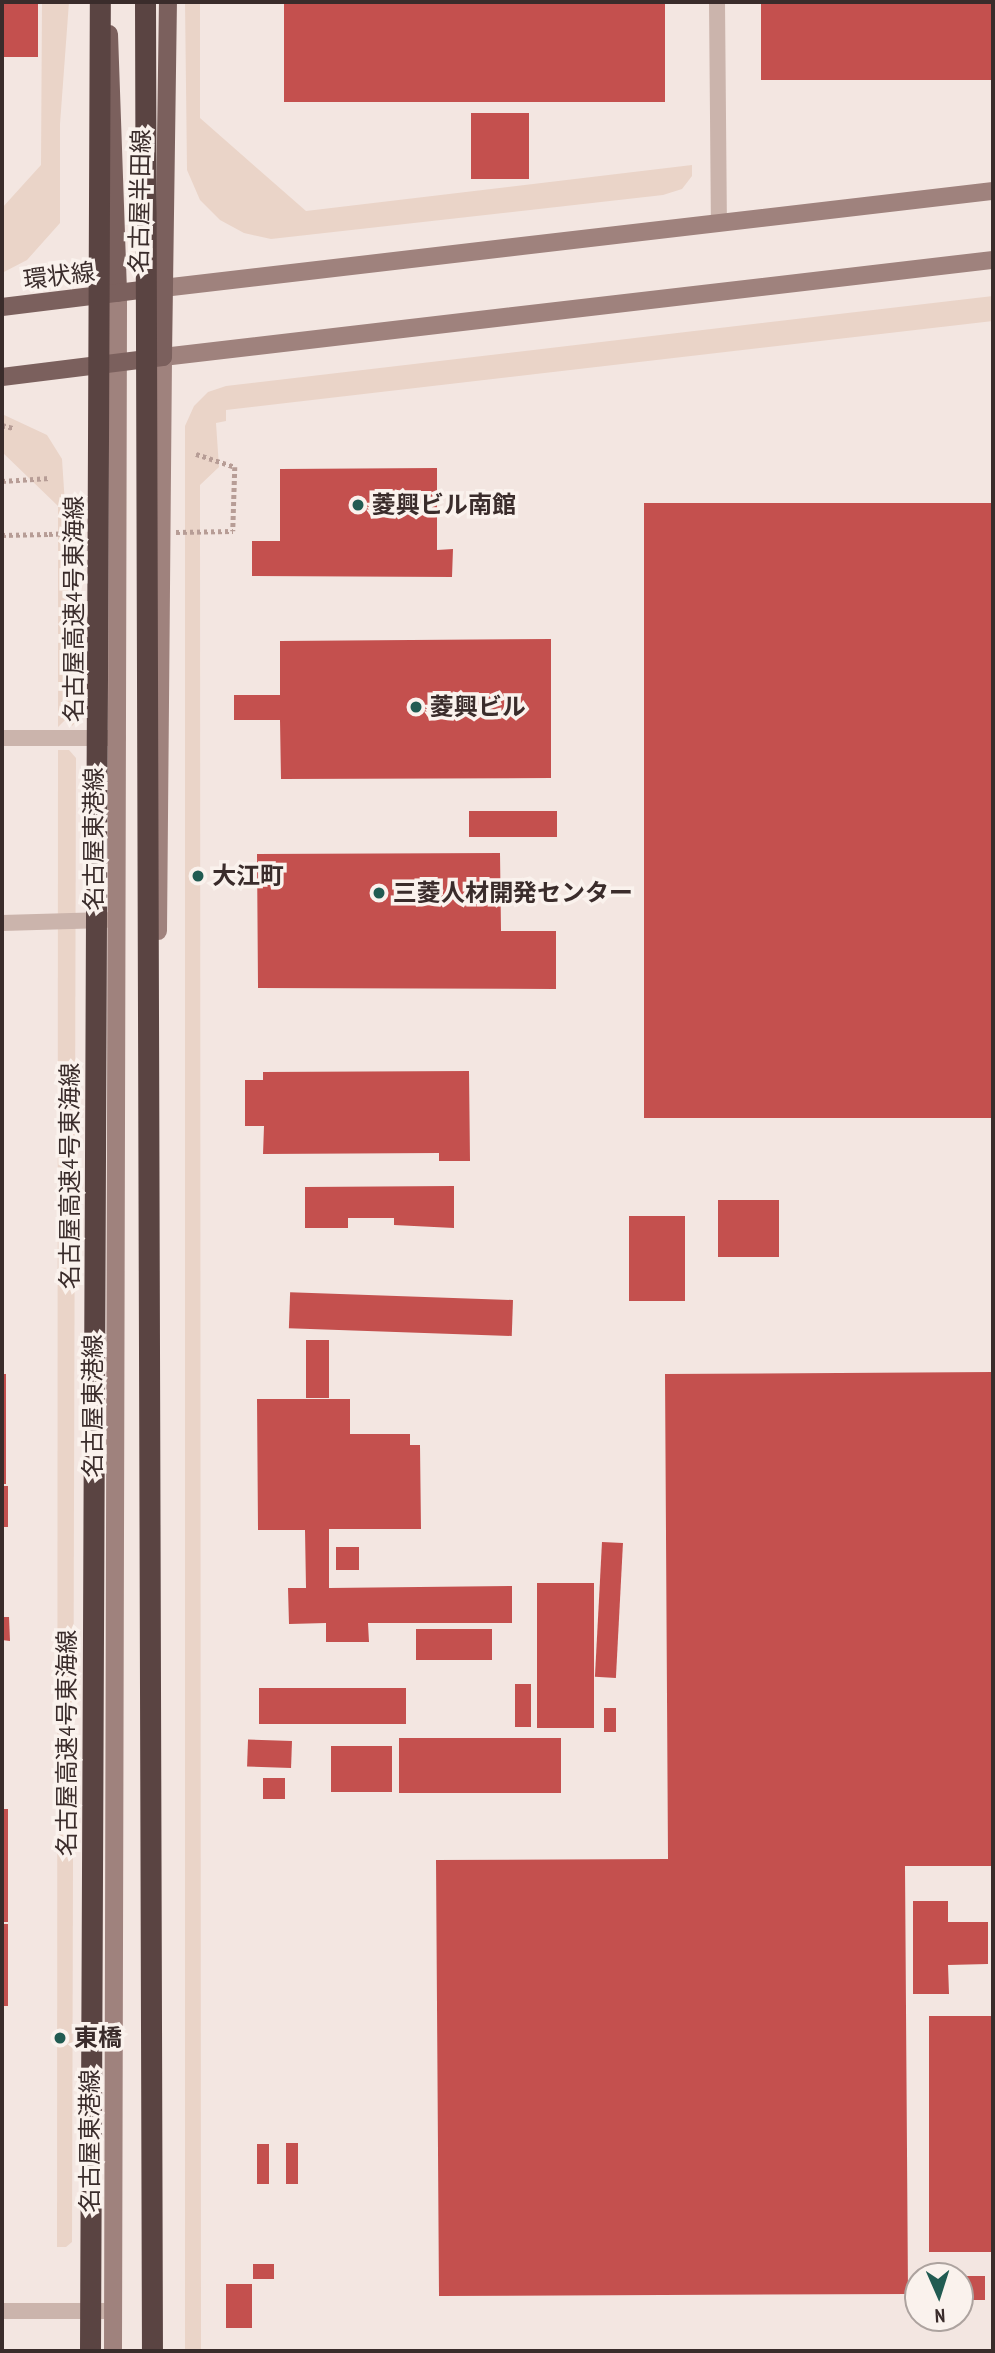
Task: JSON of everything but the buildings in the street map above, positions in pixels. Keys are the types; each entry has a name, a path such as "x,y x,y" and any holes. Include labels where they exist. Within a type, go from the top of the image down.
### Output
{"highway":[{"name":"名古屋高速4号東海線","path":"90,2351 100,2"},
{"path":"145,2 152,2351"}],"main road":[{"name":"名古屋半田線","path":"108,2 118,293"},
{"name":"名古屋半田線","path":"163,357 168,2"},
{"path":"163,288 993,191"},
{"path":"2,377 993,260"},
{"name":"環状線","path":"2,307 163,288"},
{"name":"名古屋東港線","path":"113,2351 119,919 118,293"},
{"path":"143,2351 163,357"}],"lane":[{"path":"718,2 719,223"},
{"path":"2,738 118,738"},
{"path":"2,923 119,919"},
{"path":"2,2311 114,2311"}],"path":[{"path":"2,425 13,428"},
{"path":"197,454 235,467 233,531"},
{"path":"2,481 50,478"},
{"path":"2,535 49,534"}],"shaded area":[{"path":"42,2 69,2 60,124 60,223 27,260 2,273 2,208 41,165"},
{"path":"185,2 200,2 200,118 306,211 692,165 692,176 682,189 663,195 271,239 244,233 220,220 200,200 187,170"},
{"path":"993,296 993,321 226,410 226,421 216,423 219,467 200,485 201,2351 185,2351 185,426 194,406 208,392 226,386"},
{"path":"2,414 47,435 62,459 78,700 78,720 72,726 67,718 58,727 58,506 2,452"},
{"path":"58,750 69,750 76,758 72,2242 66,2247 57,2247"}],"place":[{"name":"菱興ビル南館","path":"358,505"},
{"name":"菱興ビル","path":"416,707"},
{"name":"大江町","path":"198,876"},
{"name":"三菱人材開発センター","path":"379,893"},
{"name":"東橋","path":"60,2038"}]}
